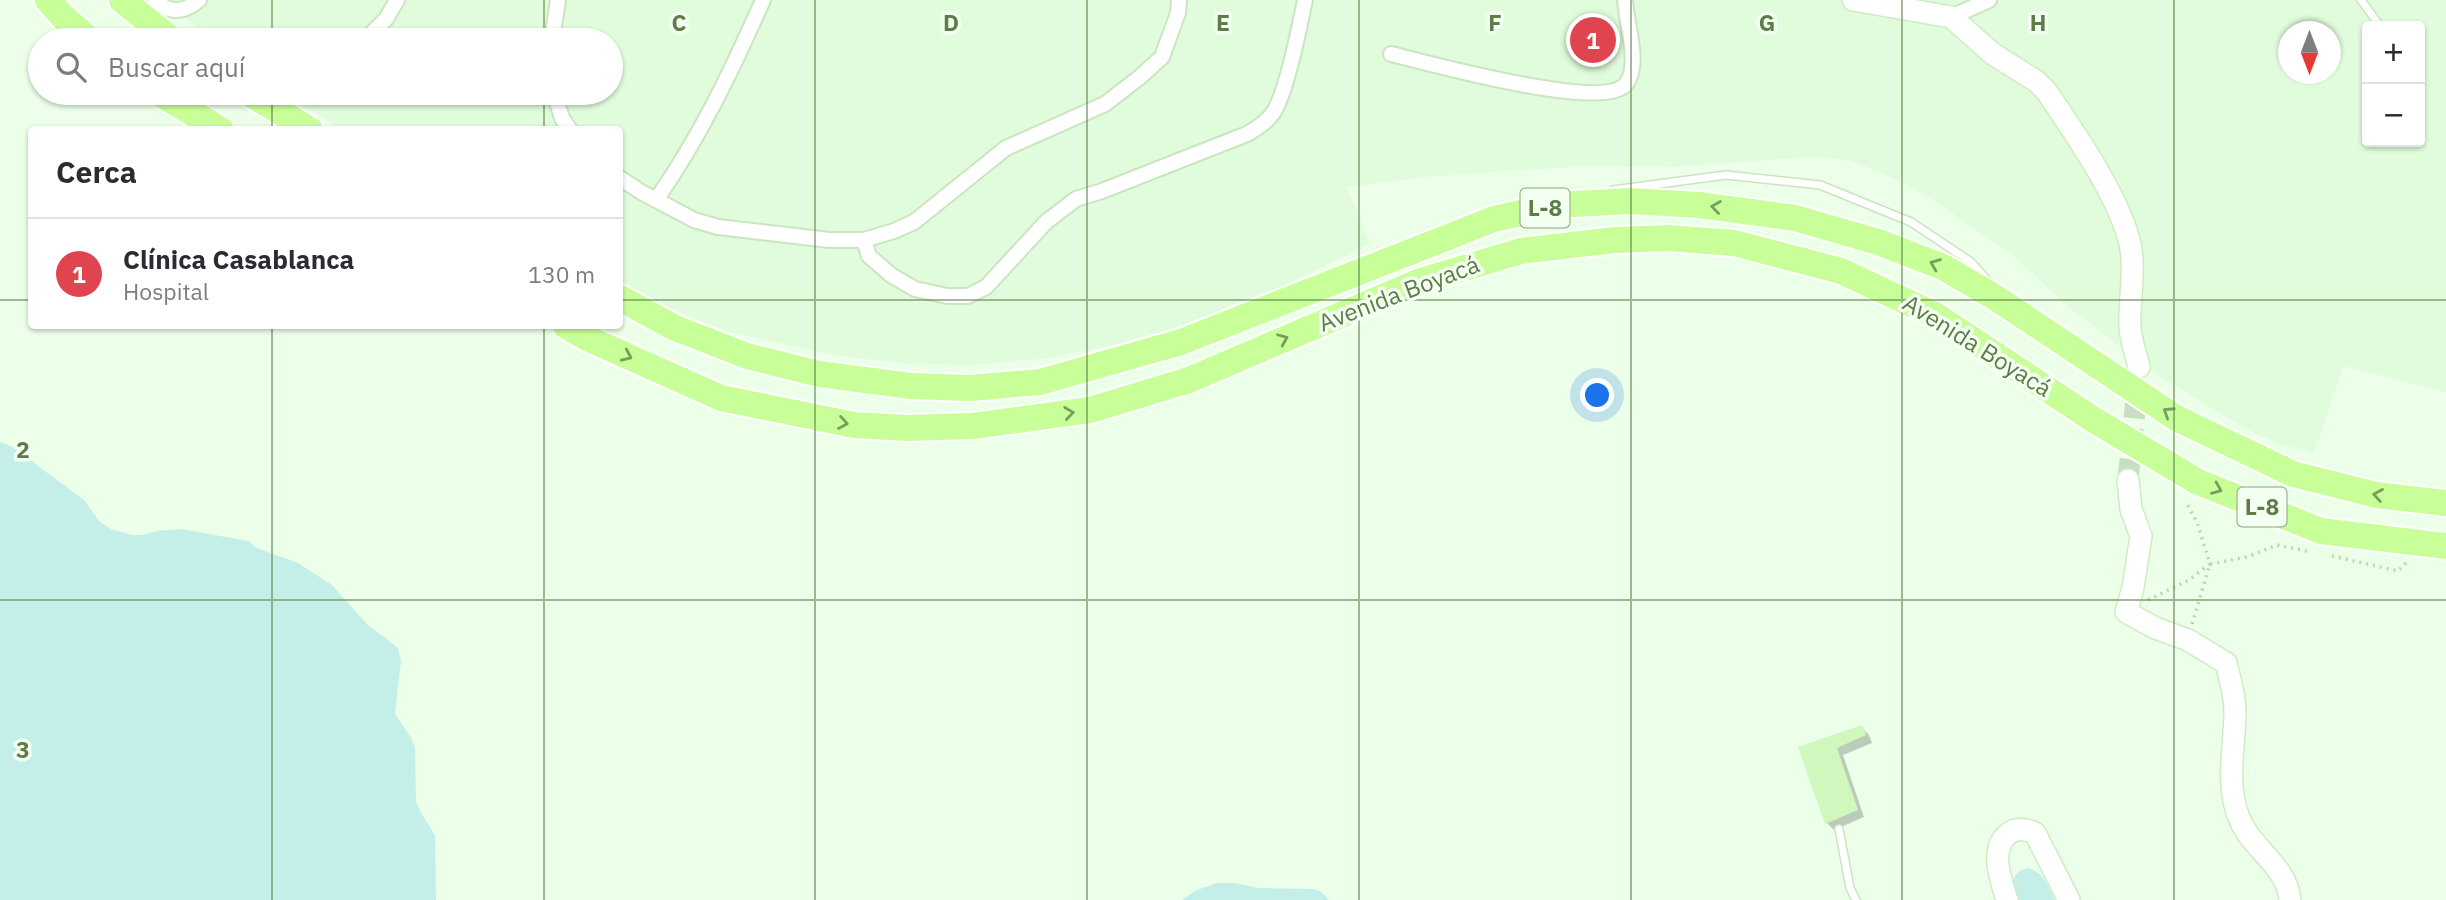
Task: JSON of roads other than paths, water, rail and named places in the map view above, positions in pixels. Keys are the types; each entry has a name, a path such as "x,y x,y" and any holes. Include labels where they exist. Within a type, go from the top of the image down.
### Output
{"highway":[{"path":"48,0 76,28"},
{"path":"122,0 157,28"},
{"path":"179,105 213,126"},
{"path":"269,105 303,126"},
{"name":"Avenida Boyacá","path":"623,300 675,328 747,356 819,374 911,386 970,387 1040,382 1181,342 1494,219 1557,205 1629,201 1699,205 1795,218 1878,242 1943,267 2014,310 2176,418 2293,474 2376,495 2446,503"},
{"name":"Avenida Boyacá","path":"571,329 721,398 854,425 907,428 972,426 1090,410 1189,380 1418,282 1521,251 1615,240 1668,238 1734,243 1841,271 1935,314 2094,420 2198,482 2321,531 2435,545"}],"main road":[{"path":"1853,0 1951,17 1993,54 2036,81 2047,92 2119,211 2131,249 2130,328 2139,367"},
{"path":"2128,481 2130,509 2141,536 2133,588 2126,612 2155,628 2188,640 2226,663 2235,708 2231,789 2240,821 2281,873 2290,900"},
{"path":"2007,900 1997,861 2000,842 2011,831 2025,829 2035,833 2068,900"}],"street":[{"path":"155,0 167,10 177,11 189,8 199,0"},
{"path":"377,28 397,0"},
{"path":"553,28 558,0"},
{"path":"656,200 702,128 729,77 763,0"},
{"path":"623,180 694,220 718,228 829,240 864,240 894,231 914,222 1006,148 1105,104 1162,57 1178,13 1179,0"},
{"path":"864,240 869,256 891,275 915,289 947,296 968,296 986,287 1046,222 1076,199 1114,187 1247,134 1262,125 1274,112 1281,95 1305,0"},
{"path":"1391,54 1544,89 1611,93 1625,86 1632,73 1633,53 1625,0"},
{"path":"1951,17 1989,0"},
{"path":"558,105 567,126"}],"lane":[{"path":"2361,0 2376,21"},
{"path":"1607,191 1726,175 1820,185 1911,222 1971,262 2014,310"},
{"path":"1557,205 1597,193"},
{"path":"1839,829 1850,888 1856,900"}],"tunnel":[{"path":"2128,480 2138,380"}],"place":[{"name":"Clínica Casablanca","path":"1593,40"}]}
